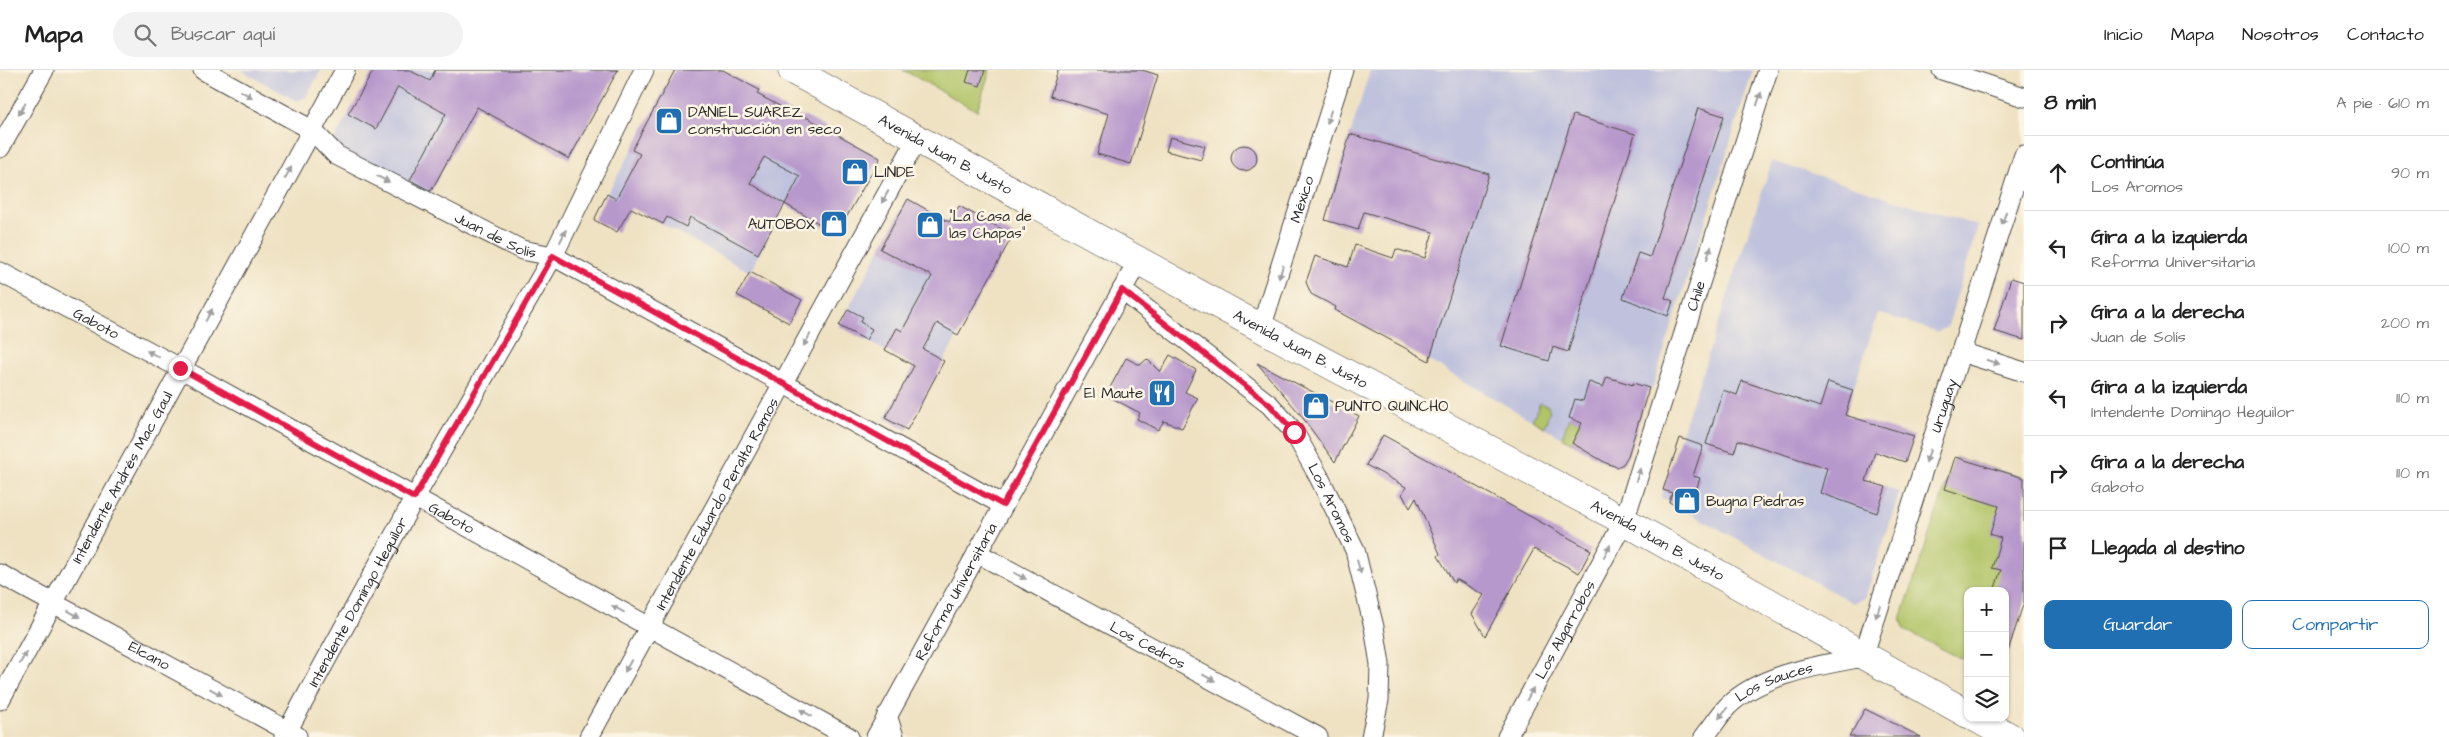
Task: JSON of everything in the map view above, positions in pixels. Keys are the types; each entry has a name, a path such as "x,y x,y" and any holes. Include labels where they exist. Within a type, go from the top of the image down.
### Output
{"main road":[{"name":"Avenida Juan B. Justo","path":"792,70 1261,328 1624,521 1863,657 1964,712"},
{"path":"1983,722 2010,737"}],"street":[{"path":"0,148 44,70"},
{"name":"Juan de Solís","path":"204,70 312,130 336,155 522,250 553,256 1003,505"},
{"name":"Intendente Andrés Mac Gaul","path":"0,700 180,368 345,70"},
{"name":"Intendente Domingo Heguilor","path":"290,735 414,498 553,256 644,70"},
{"name":"México","path":"1261,328 1343,70"},
{"name":"Chile","path":"1624,521 1768,70"},
{"path":"1942,70 2024,97"},
{"name":"Intendente Eduardo Peralta Ramos","path":"589,737 917,139"},
{"name":"Uruguay","path":"1863,657 2024,155"},
{"name":"Reforma Universitaria","path":"876,737 1138,261"},
{"name":"Gaboto","path":"0,272 180,368 849,737"},
{"name":"Los Aromos","path":"1122,290 1270,405 1294,432 1318,475 1354,550 1374,627 1380,664 1380,700 1371,737"},
{"path":"1961,352 2024,372"},
{"name":"Los Algarrobos","path":"1507,737 1624,521"},
{"name":"Los Cedros","path":"977,553 1318,737"},
{"name":"Elcano","path":"0,574 54,602 290,735"},
{"name":"Los Sauces","path":"1704,737 1728,706 1774,679 1815,666 1863,657"},
{"path":"887,716 894,737"}],"shaded area":[{"path":"241,70 321,70 306,97 296,101"},
{"path":"374,70 496,70 429,195 338,148 335,138"},
{"path":"1370,70 1753,70 1652,389 1649,388 1628,456 1623,464 1614,466 1606,463 1429,361 1467,242 1330,201"},
{"path":"804,116 827,128 750,272 607,194 632,150 640,154 803,118"},
{"name":"Bugna Piedras","path":"1772,161 1978,226 1948,326 1938,332 1878,313 1845,415 1820,407 1803,461 1900,492 1865,598 1853,603 1661,497"},
{"path":"880,249 932,276 913,311 958,335 907,430 885,418 914,366 839,326"}],"green space":[{"path":"903,70 990,70 977,111"},
{"path":"1540,403 1548,406 1550,412 1544,427 1532,420"},
{"path":"1569,418 1581,422 1572,443 1562,437"},
{"path":"1955,457 2024,478 2024,602 2009,649 2009,587 1964,587 1964,660 1905,630 1901,619"}],"building":[{"path":"374,70 409,70 430,81 435,70 618,70 569,159 477,107 431,191 410,180 446,114 398,87 376,129 348,114"},
{"path":"675,70 723,70 759,90 757,94 802,118 804,116 880,158 837,234 785,204 758,254 690,217 686,227 667,217 663,224 631,208 617,232 594,220 607,194 616,199 640,154 632,150","holes":["764,157 800,176 785,204 750,183"]},
{"path":"970,70 985,70 980,86 966,82"},
{"path":"1058,70 1142,70 1158,75 1131,164 1097,154 1109,114 1050,96"},
{"path":"1698,108 1724,116 1665,298 1673,301 1668,316 1623,298 1638,253 1650,257"},
{"path":"1573,115 1635,134 1568,352 1553,347 1549,361 1501,346"},
{"path":"1350,134 1489,174 1429,361 1335,310 1336,307 1311,294 1306,282 1315,256 1348,267 1355,245 1393,258 1396,249 1425,258 1433,232 1364,212 1358,230 1325,220"},
{"path":"1170,137 1205,146 1201,160 1166,151"},
{"path":"1244,145 1253,149 1257,158 1253,167 1244,171 1235,167 1231,158 1235,149"},
{"path":"908,199 949,222 959,206 1013,235 958,335 937,323 923,349 944,361 907,430 885,418 914,366 885,350 897,328 902,331 932,276 880,249"},
{"path":"750,272 802,300 789,323 737,295"},
{"path":"2011,278 2024,282 2024,340 1994,331"},
{"path":"848,309 863,317 860,322 872,329 866,340 839,326"},
{"path":"1170,355 1196,370 1185,392 1198,398 1182,428 1164,421 1158,430 1137,419 1140,413 1106,395 1126,358 1140,365 1147,359 1160,372"},
{"path":"1257,363 1359,416 1335,462 1300,414"},
{"path":"1607,377 1649,388 1628,456 1623,464 1617,467 1606,463 1572,443 1582,423 1569,418 1575,399 1583,401 1589,382 1603,387"},
{"path":"1742,381 1820,407 1828,382 1853,390 1845,415 1914,436 1905,462 1875,452 1866,481 1886,487 1877,513 1820,493 1827,468 1738,440 1734,453 1706,444 1723,390 1737,395"},
{"path":"1383,435 1591,550 1579,573 1534,549 1485,636 1472,614 1484,595 1456,579 1454,583 1438,556 1440,554 1416,498 1410,508 1402,494 1406,487 1366,465"},
{"path":"1680,438 1703,446 1693,476 1700,478 1689,512 1669,502 1672,493 1663,490"},
{"path":"1955,457 2024,478 2024,602 2009,648 2009,587 1995,587 2001,570 1992,568 2001,538 1990,534 1999,506 1945,489"},
{"path":"1865,709 1921,737 1849,737"}],"place":[{"name":"DANIEL SUAREZ construcción en seco","path":"669,121"},
{"name":"LINDE","path":"855,172"},
{"name":"AUTOBOX","path":"834,224"},
{"name":"\"La Casa de las Chapas\"","path":"930,225"},
{"name":"El Maute","path":"1162,393"},
{"name":"PUNTO QUINCHO","path":"1316,406"},
{"name":"Bugna Piedras","path":"1687,501"}],"route":[{"path":"180,368 414,498 553,256 1003,505 1122,290 1270,405 1294,432"}]}
